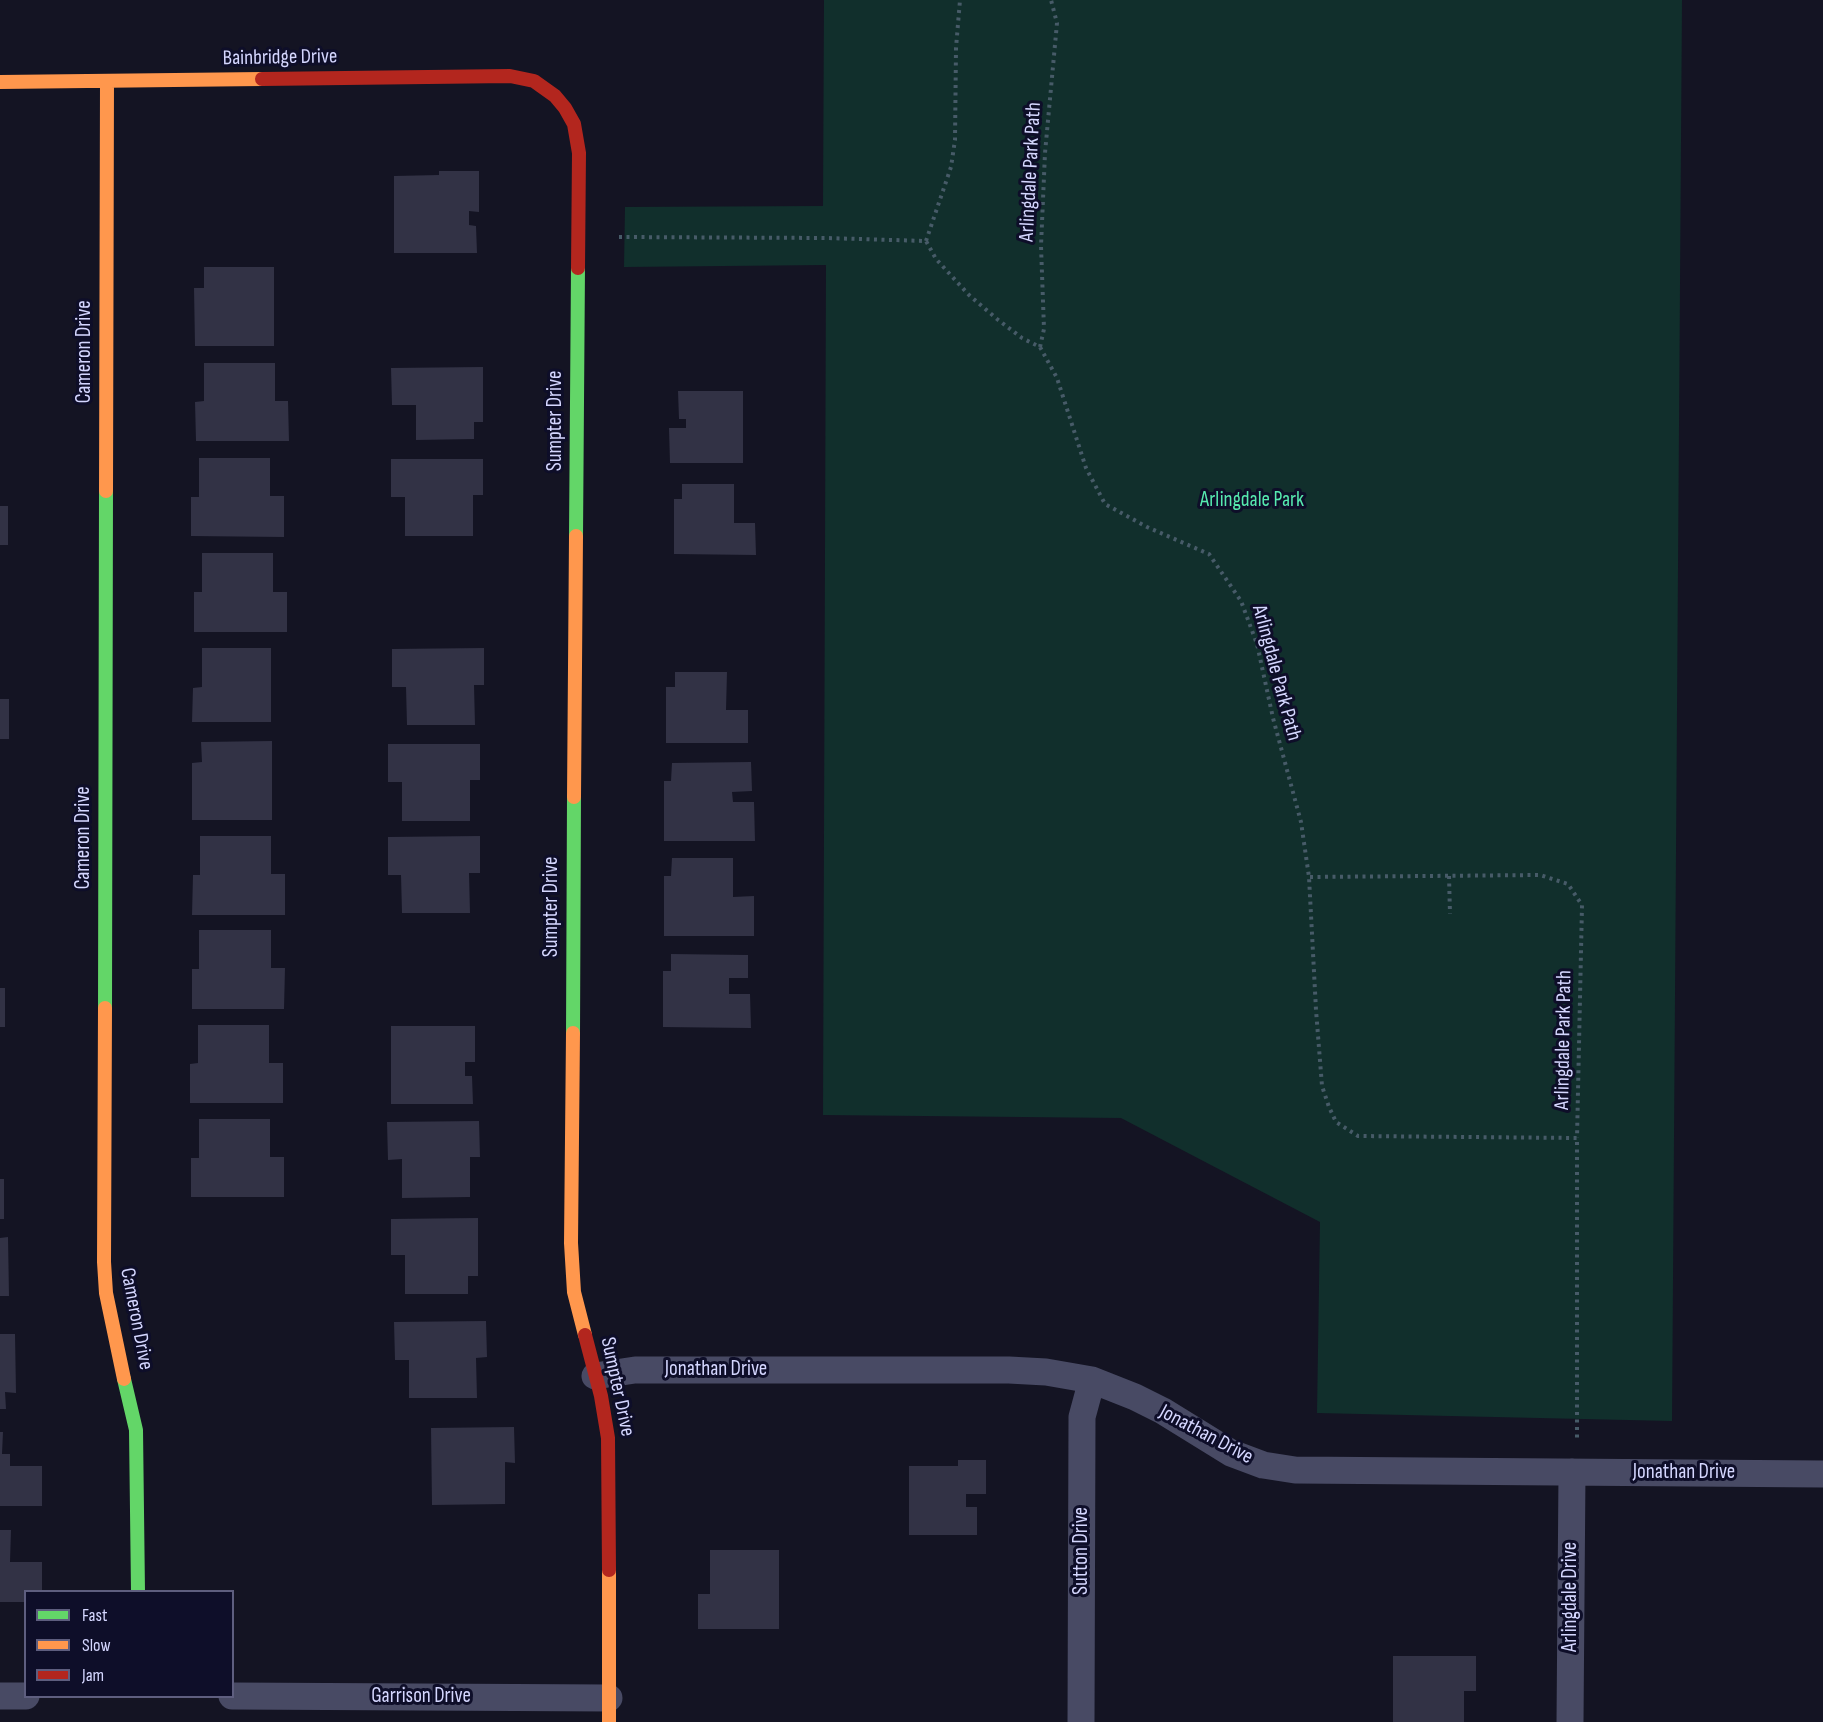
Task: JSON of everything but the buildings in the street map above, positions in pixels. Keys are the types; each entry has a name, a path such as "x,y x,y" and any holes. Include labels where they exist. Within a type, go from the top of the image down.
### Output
{"street":[{"name":"Bainbridge Drive","path":"0,82 510,76 534,81 555,96"},
{"name":"Cameron Drive","path":"107,81 104,1262 106,1293 112,1325 136,1430 138,1590"},
{"name":"Sumpter Drive","path":"555,96 574,124 579,153 571,1243 574,1292 605,1419 609,1464 609,1710"},
{"name":"Jonathan Drive","path":"595,1376 635,1370 1009,1370 1046,1372 1092,1380 1163,1411 1231,1453 1263,1465 1295,1470 1823,1474"},
{"name":"Sutton Drive","path":"1081,1722 1082,1417 1092,1380"},
{"name":"Arlingdale Drive","path":"1570,1722 1572,1472"},
{"path":"0,1696 24,1696"},
{"name":"Garrison Drive","path":"234,1696 609,1710"}],"path":[{"path":"960,0 956,48 955,140 951,167 926,241 936,259 969,295 1022,338 1040,347"},
{"name":"Arlingdale Park Path","path":"1051,0 1056,23 1045,165 1041,246 1044,329 1040,347 1057,378 1086,468 1105,504 1147,527 1209,555 1242,601 1257,645 1273,718 1301,822 1309,877 1322,1086 1329,1107 1336,1122 1358,1136 1577,1138"},
{"path":"619,237 926,241"},
{"name":"Arlingdale Park Path","path":"1309,877 1540,875 1568,884 1582,905 1577,1138 1577,1431"},
{"path":"1449,876 1450,915"}],"green space":[{"name":"Arlingdale Park","path":"824,0 1682,0 1672,1421 1317,1413 1320,1222 1121,1118 823,1115 826,265 624,267 625,207 823,206"}],"traffic: fast":[{"path":"576,536 578,268"},
{"path":"105,1008 106,491"},
{"path":"573,1033 574,797"},
{"path":"124,1379 136,1430 138,1590"}],"traffic: slow":[{"path":"0,82 262,79"},
{"path":"106,491 107,81"},
{"path":"574,797 576,536"},
{"path":"105,1008 104,1262 106,1293 124,1379"},
{"path":"573,1033 571,1243 574,1292 585,1335"},
{"path":"609,1570 609,1722"}],"traffic: jam":[{"path":"262,79 510,76 534,81 555,96 574,124 579,153 578,268"},
{"path":"585,1335 601,1396 608,1438 609,1570"}]}
